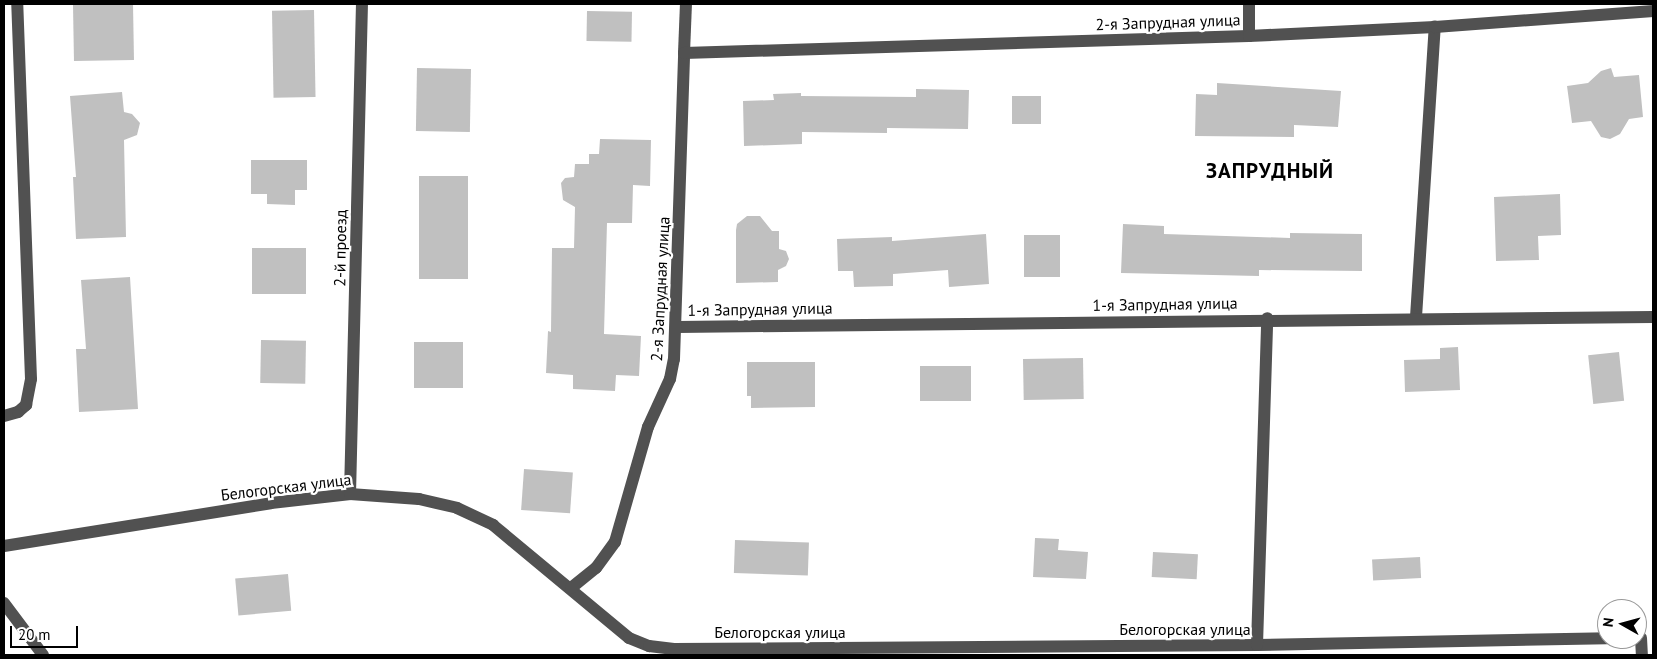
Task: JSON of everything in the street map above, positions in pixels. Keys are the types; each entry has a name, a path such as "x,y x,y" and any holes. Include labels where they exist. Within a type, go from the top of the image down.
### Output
{"street":[{"path":"4,416 18,412 26,405 31,379 17,4"},
{"name":"2-й проезд","path":"350,494 362,4"},
{"name":"2-я Запрудная улица","path":"571,588 596,568 615,542 648,427 670,379 677,327 686,4"},
{"path":"1249,4 1249,36"},
{"name":"2-я Запрудная улица","path":"684,53 1249,36 1435,27 1653,11"},
{"path":"1416,317 1435,27"},
{"name":"1-я Запрудная улица","path":"677,327 1267,318 1653,317"},
{"path":"1257,645 1267,318"},
{"name":"Белогорская улица","path":"4,546 271,503 350,494 418,499 457,508 493,525 629,638 674,649 1257,645 1597,638"},
{"path":"4,603 43,655"}],"building":[{"path":"133,4 134,60 74,61 73,5"},
{"path":"314,10 316,97 274,98 272,11"},
{"path":"587,11 632,12 631,42 586,41"},
{"path":"417,68 471,69 470,132 416,131"},
{"path":"1611,68 1614,77 1639,75 1643,117 1629,119 1620,134 1610,139 1601,137 1591,121 1572,123 1567,86 1588,83 1601,71"},
{"path":"1217,83 1341,91 1338,127 1294,125 1294,137 1195,136 1196,94 1217,95"},
{"path":"916,89 969,90 968,129 887,128 887,133 802,132 802,144 744,146 743,101 774,100 773,94 801,93 801,96 916,97"},
{"path":"122,92 124,112 132,114 140,123 137,135 124,140 126,237 76,239 73,177 76,177 70,96"},
{"path":"1012,96 1041,96 1041,124 1012,124"},
{"path":"600,139 651,140 650,186 633,185 632,223 607,223 604,334 641,336 639,376 616,375 615,391 573,389 573,375 546,373 548,331 551,332 552,248 574,248 575,207 563,200 561,183 565,178 574,177 575,164 589,164 589,154 599,154"},
{"path":"251,160 307,160 307,190 295,190 295,205 267,204 267,194 251,194"},
{"path":"419,176 468,176 468,279 419,279"},
{"path":"1560,194 1561,235 1538,236 1539,260 1496,261 1494,197"},
{"path":"747,216 760,216 772,231 779,231 779,249 786,251 789,259 786,266 778,270 778,282 736,283 736,230 737,224"},
{"path":"1123,224 1164,226 1164,234 1290,238 1290,233 1362,234 1362,271 1259,270 1259,276 1121,273"},
{"path":"986,234 989,284 949,287 948,270 893,274 893,286 854,287 853,271 838,271 837,239 892,237 892,241"},
{"path":"1024,235 1060,235 1060,277 1024,277"},
{"path":"252,248 306,248 306,294 252,294"},
{"path":"130,277 138,409 79,412 76,349 86,349 81,280"},
{"path":"261,340 306,341 305,384 260,383"},
{"path":"414,342 463,342 463,388 414,388"},
{"path":"1458,347 1460,390 1405,392 1404,360 1440,359 1440,348"},
{"path":"1619,352 1624,401 1593,404 1588,355"},
{"path":"1083,358 1084,399 1024,400 1023,359"},
{"path":"747,362 815,362 815,407 751,408 751,396 747,396"},
{"path":"920,366 971,366 971,401 920,401"},
{"path":"524,469 573,472 570,513 521,510"},
{"path":"1035,538 1059,539 1058,550 1088,552 1086,579 1033,577"},
{"path":"735,540 809,543 808,576 734,573"},
{"path":"1153,552 1198,554 1197,579 1152,577"},
{"path":"1420,557 1421,578 1373,580 1372,560"},
{"path":"288,574 291,611 238,615 235,579"}],"district":[{"name":"ЗАПРУДНЫЙ","path":"1270,171"}]}
